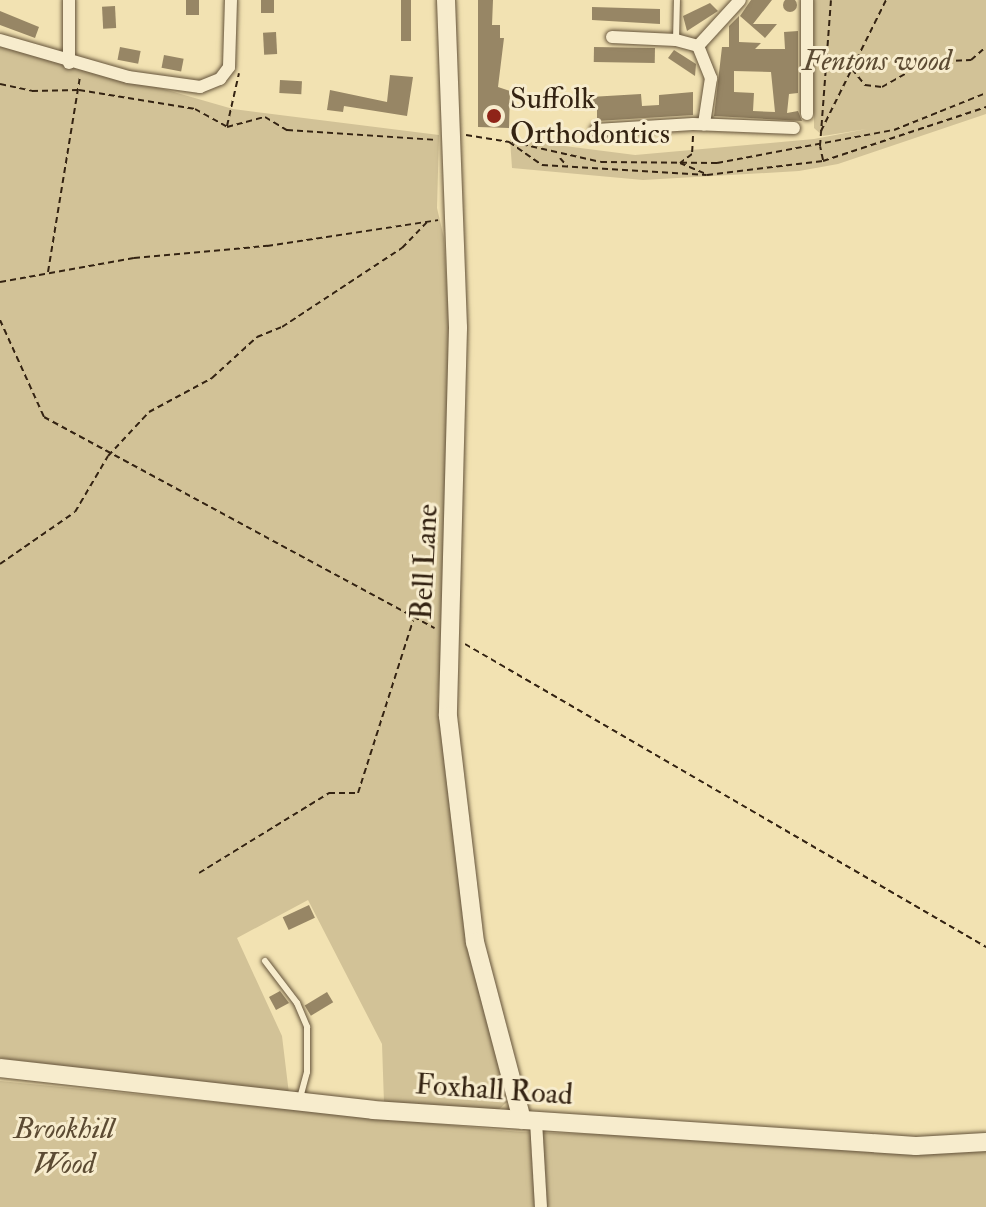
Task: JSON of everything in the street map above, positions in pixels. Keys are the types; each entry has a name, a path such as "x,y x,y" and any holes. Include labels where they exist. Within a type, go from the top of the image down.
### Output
{"street":[{"path":"69,0 69,63"},
{"path":"0,40 69,63 194,88 216,81 227,70 231,0"},
{"name":"Bell Lane","path":"446,0 448,139 458,328 448,716 475,942 529,1120"},
{"path":"698,46 740,0"},
{"path":"807,0 807,114"},
{"path":"612,37 676,40 698,46"},
{"path":"698,46 711,78 699,124"},
{"path":"596,130 699,124 794,128"},
{"name":"Foxhall Road","path":"0,1068 299,1102 529,1120 916,1146 986,1142"},
{"path":"529,1120 541,1207"}],"lane":[{"path":"676,40 677,0"},
{"path":"265,961 297,1003 307,1027 307,1072 299,1102"}],"path":[{"path":"823,161 820,146 831,0"},
{"path":"821,133 886,0"},
{"path":"852,69 865,85 882,87 926,62 971,60 986,47"},
{"path":"227,70 242,73 227,127"},
{"path":"0,84 32,91 79,90 195,109 227,127 265,117 287,130 448,139 457,135 509,142 561,156 680,163 755,158 894,130 986,93"},
{"path":"47,274 79,90"},
{"path":"509,142 542,165 707,175 823,161 986,107"},
{"path":"680,163 692,154 699,124"},
{"path":"561,156 559,161 572,168"},
{"path":"680,163 707,175"},
{"path":"0,282 428,221 402,248 282,327 257,337 212,378 149,412 108,456 75,512 0,564"},
{"path":"0,320 38,412 108,456 414,620 449,634 986,947"},
{"path":"199,873 329,793 358,793 414,620"}],"green space":[{"name":"Fentons wood","path":"814,0 986,0 986,114 838,164 799,171 643,180 512,168 510,139 635,155 814,139 867,129 823,136 814,128"},
{"path":"0,42 233,109 439,135 437,208 444,238 449,323 447,569 438,697 468,948 507,1090 507,1102 495,1113 384,1103 382,1044 308,900 237,938 282,1036 289,1094 0,1058"},
{"name":"Brookhill Wood","path":"0,1081 521,1132 906,1143 986,1138 986,1207 0,1207"}],"building":[{"path":"790,-2 797,5 790,12 783,5"},
{"path":"186,0 199,0 199,15 186,15"},
{"path":"261,0 274,0 274,13 261,13"},
{"path":"401,0 411,0 411,41 401,41"},
{"path":"478,0 493,0 492,25 500,25 500,38 504,38 498,87 510,91 509,128 478,127"},
{"path":"751,0 772,0 753,24 777,24 765,38 740,16"},
{"path":"710,3 718,11 687,31 683,16"},
{"path":"115,6 116,28 103,29 102,7"},
{"path":"592,7 660,9 660,24 592,20"},
{"path":"0,11 39,27 35,38 0,25"},
{"path":"739,16 739,42 761,43 755,49 785,49 784,32 798,31 798,93 789,94 787,113 798,111 802,121 714,116 722,47 729,47 729,26","holes":["734,71 771,72 775,112 753,111 754,93 734,92"]},
{"path":"276,32 277,54 264,55 263,33"},
{"path":"120,47 141,51 138,64 118,60"},
{"path":"594,47 655,48 655,63 594,62"},
{"path":"674,50 696,64 695,76 668,58"},
{"path":"164,55 184,59 181,72 162,68"},
{"path":"390,75 413,77 407,116 344,106 343,112 327,110 330,90 387,102"},
{"path":"280,80 302,81 301,94 279,93"},
{"path":"693,92 693,115 597,121 597,107 591,107 590,97 641,94 642,106 659,105 659,95"},
{"path":"309,905 315,918 289,930 283,917"},
{"path":"280,991 289,1003 276,1010 269,997"},
{"path":"327,992 333,1002 311,1016 305,1005"}],"place":[{"name":"Suffolk Orthodontics","path":"494,116"}]}
